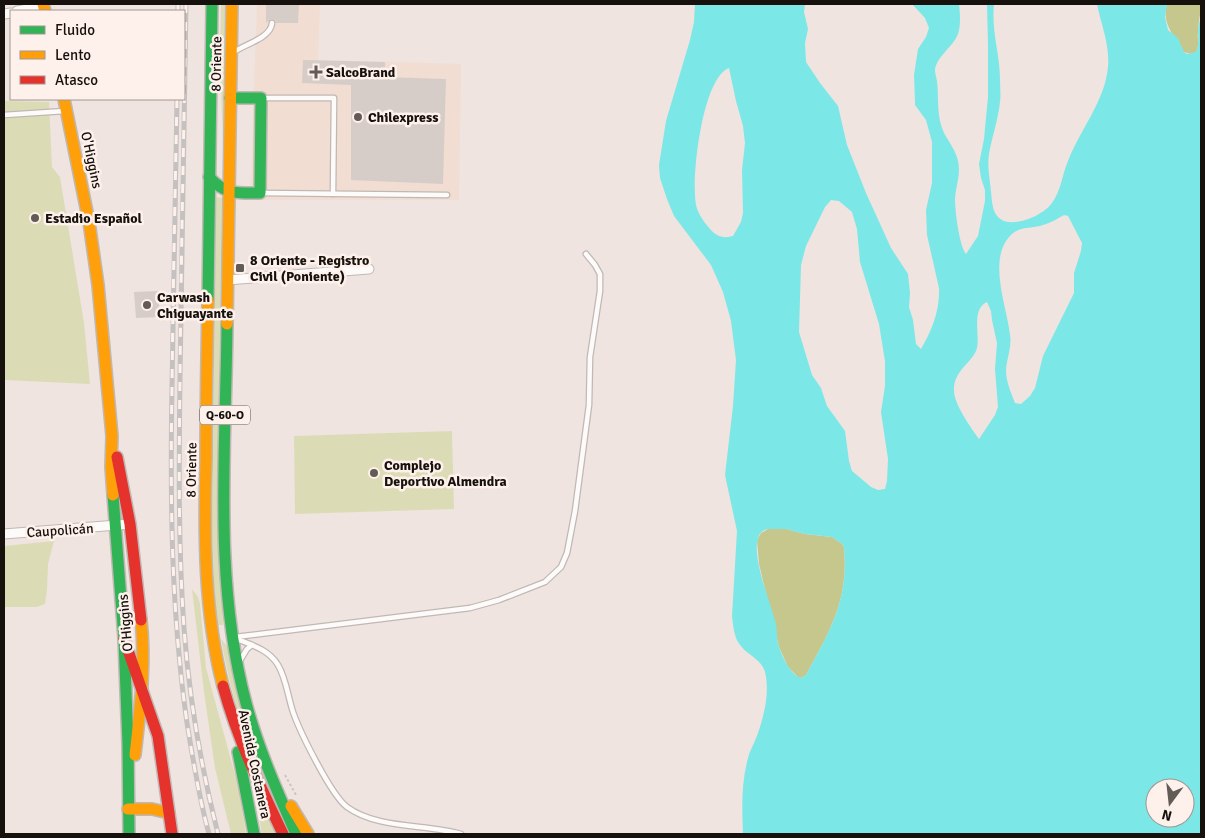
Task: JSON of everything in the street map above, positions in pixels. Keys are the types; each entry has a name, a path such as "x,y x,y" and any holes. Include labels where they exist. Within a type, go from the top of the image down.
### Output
{"main road":[{"name":"8 Oriente","path":"212,4 206,533 215,628 227,700 244,749 283,834"},
{"name":"8 Oriente","path":"232,4 224,509 230,637 250,717 296,834"},
{"path":"209,177 221,190 260,193 261,98 230,98"},
{"name":"O'Higgins","path":"64,100 94,256 112,436 130,524 143,638 142,689 128,809"},
{"name":"O'Higgins","path":"112,436 111,467 124,639 129,834"},
{"path":"124,639 159,742 172,834"},
{"name":"Avenida Costanera","path":"227,700 248,796 254,834"},
{"name":"Avenida Costanera","path":"268,766 308,834"},
{"path":"128,809 152,809 169,813"}],"street":[{"path":"24,10 44,7"},
{"path":"228,280 369,269"},
{"name":"Caupolicán","path":"4,534 130,524"}],"lane":[{"path":"231,54 266,34 271,29 272,23"},
{"path":"261,98 334,98 333,194"},
{"path":"4,115 67,111"},
{"path":"260,193 447,195"},
{"path":"230,637 470,608 530,589 545,582 561,567 567,553 575,511 589,405 590,357 600,291 600,274 586,254"},
{"path":"230,637 262,649 278,665 294,714 305,739 338,799 362,815 461,834"},
{"path":"238,665 252,644"}],"path":[{"path":"283,771 296,795"}],"shaded area":[{"path":"257,4 320,4 318,60 461,64 459,200 250,200"}],"green space":[{"path":"221,4 227,4 224,173 220,60"},
{"path":"1167,4 1201,4 1196,52 1191,54 1184,52 1173,35 1167,24"},
{"name":"Estadio Español","path":"4,101 49,102 52,167 60,177 84,323 90,384 4,380"},
{"path":"216,197 222,198 218,524 223,625 217,625 215,615 212,520"},
{"name":"Complejo Deportivo Almendra","path":"452,431 454,509 295,514 294,436"},
{"path":"768,529 786,529 805,534 832,537 844,547 845,566 841,599 823,644 806,675 801,678 788,667 779,647 759,564 757,540 761,533"},
{"path":"54,541 48,564 45,604 37,607 4,607 4,546"},
{"path":"192,589 198,597 200,604 206,668 238,786 246,834 231,834 215,768"},
{"path":"221,639 227,646 234,677 264,772 242,724 228,674"},
{"path":"255,794 276,834 262,834"}],"water":[{"path":"695,4 805,4 804,12 808,29 805,43 806,62 838,106 847,145 866,193 891,248 908,274 909,307 913,320 916,344 921,349 929,335 934,320 939,288 927,235 926,210 932,183 932,142 926,120 915,105 914,75 918,49 926,37 929,28 925,18 912,4 959,4 960,23 958,34 939,59 935,71 941,127 958,161 956,211 959,236 966,254 978,236 985,201 985,190 979,164 984,139 988,97 987,4 994,4 993,14 1000,70 1000,102 988,164 992,202 998,217 1003,221 1010,222 1018,222 1034,217 1052,203 1073,149 1102,92 1106,80 1108,59 1097,4 1167,4 1165,17 1168,30 1178,38 1184,52 1187,54 1196,52 1198,26 1201,18 1201,834 743,834 742,805 744,777 749,755 764,713 767,684 765,671 762,666 738,642 732,616 737,531 725,475 736,360 731,321 723,292 711,265 674,216 660,178 659,165 666,121 690,40","holes":["729,68 743,126 745,143 742,170 743,213 741,222 733,236 726,237 720,236 710,229 700,215 696,205 695,174 700,130 705,109 720,76","831,200 839,201 852,212 857,229 860,262 879,324 885,361 885,386 881,412 888,459 885,489 878,490 871,487 852,471 845,431 827,406 821,388 812,375 799,332 801,265 806,246 825,207","1064,215 1068,216 1082,243 1074,273 1074,293 1043,356 1035,388 1030,396 1021,404 1015,403 1006,374 1010,339 999,275 1001,251 1006,241 1014,232 1023,228 1046,224","987,302 991,311 997,343 995,369 998,407 995,415 979,439 960,409 954,391 960,372 972,358 977,348 979,310","768,529 786,529 805,534 832,537 844,547 845,566 841,599 823,644 806,675 801,678 793,673 787,665 778,644 776,624 759,568 757,557 759,537 760,533"]}],"building":[{"path":"266,4 299,4 298,23 276,23 275,20 271,19 266,23"},
{"path":"303,60 385,62 385,77 446,79 443,184 351,180 351,85 302,83"},
{"name":"Carwash Chiguayante","path":"158,291 160,317 136,318 134,292"}],"railway":[{"path":"178,4 178,10"},
{"path":"185,62 186,4"},
{"path":"177,100 171,429 173,555 178,639 187,723 199,793 209,834"},
{"path":"184,100 179,502 181,565 186,654 192,706 206,783 218,834"}],"traffic: fast":[{"path":"208,300 212,4"},
{"path":"209,177 221,187 232,192 260,193 261,98 230,98"},
{"path":"227,324 224,514 225,562 229,609 236,657 251,720 268,769 296,834"},
{"path":"113,495 124,639 129,834"},
{"path":"238,752 254,834"}],"traffic: slow":[{"path":"43,4 45,10"},
{"path":"227,324 232,4"},
{"path":"64,100 89,222 98,285 112,436 111,467 113,495"},
{"path":"208,300 205,545 212,630 223,686"},
{"path":"135,755 143,671 141,620"},
{"path":"291,806 308,834"},
{"path":"128,809 152,809 169,813"}],"traffic: jam":[{"path":"117,457 130,524 141,620"},
{"path":"124,639 158,736 172,834"},
{"path":"223,686 242,743 283,834"}],"place":[{"name":"SalcoBrand","path":"316,72"},
{"name":"Chilexpress","path":"358,117"},
{"name":"Estadio Español","path":"35,218"},
{"name":"8 Oriente - Registro Civil (Poniente)","path":"240,268"},
{"name":"Carwash Chiguayante","path":"147,305"},
{"name":"Complejo Deportivo Almendra","path":"374,473"}]}
